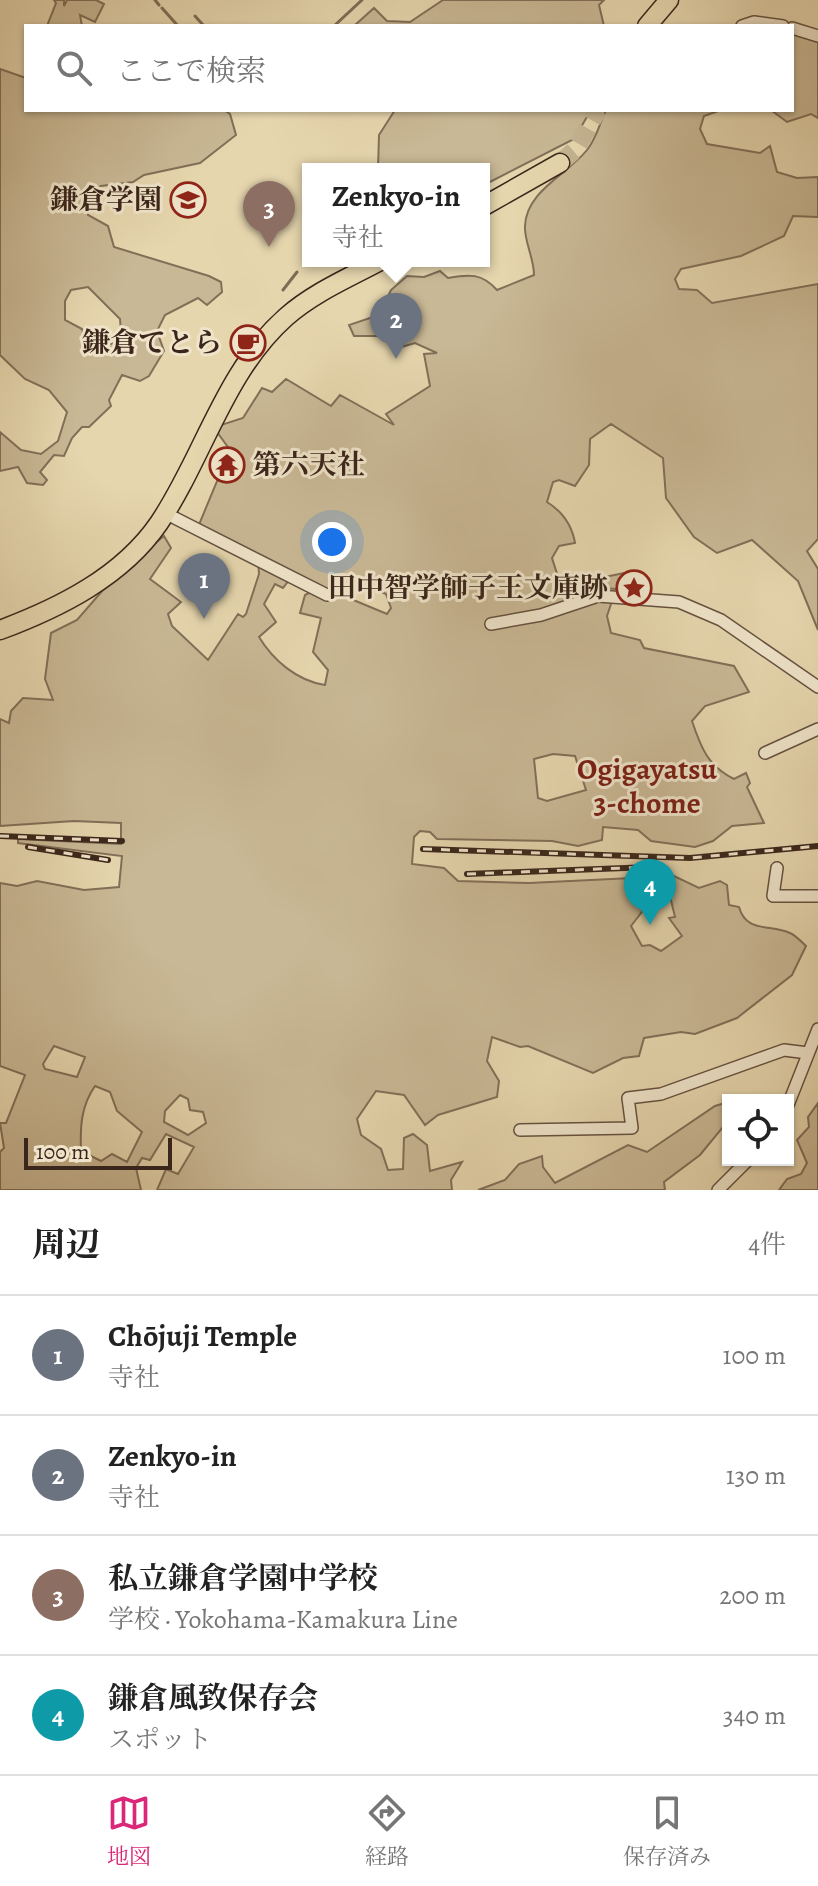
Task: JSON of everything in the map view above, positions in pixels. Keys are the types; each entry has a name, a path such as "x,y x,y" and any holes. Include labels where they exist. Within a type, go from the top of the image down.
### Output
{"main road":[{"path":"649,24 669,0"},
{"path":"490,203 560,163"},
{"path":"0,630 35,616 101,580 133,553 165,513 221,406 256,350 285,317 305,302 369,267"}],"street":[{"path":"748,24 768,24"},
{"path":"794,29 818,36"},
{"path":"165,513 327,595"},
{"path":"491,624 541,615 598,596 632,596 679,602 721,620 818,687"},
{"path":"765,753 818,729"},
{"path":"777,868 773,896 818,896"},
{"path":"792,1094 818,1029"},
{"path":"520,1130 632,1128 628,1098 661,1094 784,1050 808,1053"},
{"path":"718,1190 742,1166"}],"shaded area":[{"path":"54,0 64,0 64,6 67,0 96,0 104,4 95,22 80,15 82,24 48,24 56,3"},
{"path":"443,0 604,0 599,5 604,24 356,24 374,8 387,21 410,22"},
{"path":"794,34 818,40 818,118 811,114 787,122 774,112 794,112"},
{"path":"0,69 24,77 24,112 230,114 236,135 200,163 144,175 133,182 101,186 87,194 88,215 108,226 114,247 209,276 221,282 222,292 207,305 198,298 165,315 157,331 164,351 149,376 140,381 122,375 109,400 111,406 89,427 82,427 72,438 64,456 54,455 40,472 47,480 43,485 27,483 18,467 0,471 0,432 21,450 41,454 58,441 67,412 49,390 25,379 0,355","holes":["88,287 120,319 121,333 114,343 97,348 87,345 82,329 65,320 65,301 71,290"]},
{"path":"394,112 590,112 574,139 490,182 490,163 378,163 379,135"},
{"path":"605,112 715,112 704,116 700,129 707,144 760,153 770,146 777,172 797,178 818,177 818,217 793,216 784,236 741,256 681,269 675,279 679,289 697,290 712,303 818,284 818,539 807,551 818,569 818,630 798,581 752,540 717,553 694,537 666,498 663,458 611,424 590,439 589,465 575,486 559,480 553,482 547,502 566,520 575,543 559,546 552,558 561,586 624,573 637,576 626,590 604,588 611,604 607,616 611,633 640,640 644,648 734,666 749,692 705,706 692,721 702,748 718,768 734,779 746,773 750,783 747,787 764,823 732,826 713,841 695,847 651,841 638,830 603,827 602,840 578,846 552,841 437,839 430,832 420,831 414,837 412,864 444,868 458,881 529,883 674,876 699,888 720,881 727,885 729,905 739,907 747,921 790,933 806,946 792,975 737,1018 695,1034 681,1032 644,1038 639,1056 623,1058 593,1073 528,1046 520,1047 492,1037 487,1061 499,1081 497,1097 438,1115 425,1125 404,1095 376,1091 357,1119 361,1135 381,1149 388,1170 403,1169 404,1138 413,1134 427,1145 430,1171 462,1162 451,1180 452,1190 157,1190 166,1169 178,1174 194,1147 166,1134 150,1160 142,1158 136,1168 141,1190 0,1190 0,1152 4,1148 0,1123 6,1123 25,1075 0,1066 0,883 17,886 37,881 84,890 119,887 122,856 18,843 18,839 121,844 121,823 74,821 0,826 0,719 9,723 11,711 23,698 53,700 45,679 51,633 77,620 116,575 164,536 171,548 150,579 181,602 168,614 172,626 208,660 238,614 243,617 246,614 259,574 258,561 198,527 230,450 217,432 221,425 243,418 262,388 272,392 286,379 331,406 340,395 394,425 386,414 430,386 424,354 437,353 415,343 398,348 378,336 354,336 349,325 379,315 391,290 407,276 424,277 440,271 448,278 475,276 486,280 497,290 534,275 525,232 527,214 540,193 579,159 595,136","holes":["293,575 317,589 305,595 300,613 321,618 313,652 328,670 325,685 305,679 287,668 271,654 259,637 276,622 264,604 275,584 283,588","351,579 386,594 391,608 387,614 339,594","553,754 575,756 586,790 547,801 538,798 534,759","655,895 670,896 675,917 669,918 682,936 661,951 650,945 642,946 631,926","54,1046 85,1057 77,1077 45,1069 43,1064","95,1086 110,1092 117,1111 142,1132 127,1162 112,1154 101,1161 81,1151 84,1109","180,1095 188,1099 190,1110 203,1112 206,1123 188,1135 164,1122 165,1111"]},
{"path":"818,1103 818,1190 779,1190 787,1179 801,1174 807,1163 797,1140 809,1127 808,1117"},
{"path":"722,1104 722,1128 700,1155 664,1182 665,1190 478,1190 505,1180 519,1164 542,1156 543,1167 555,1183 628,1145 647,1152"}],"waterway":[{"path":"155,0 159,5"},
{"path":"336,24 362,0"},
{"path":"162,8 176,24"},
{"path":"195,16 202,24"},
{"path":"283,290 297,272"}],"tunnel":[{"path":"560,163 576,149 597,112"}],"railway":[{"path":"0,836 122,841"},
{"path":"423,849 690,858 818,846"},
{"path":"28,847 108,860"},
{"path":"467,874 651,867"}],"place":[{"name":"鎌倉学園","path":"188,200"},
{"name":"私立鎌倉学園中学校","path":"269,247"},
{"name":"鎌倉てとら","path":"248,343"},
{"name":"Zenkyo-in","path":"396,359"},
{"name":"第六天社","path":"227,465"},
{"name":"田中智学師子王文庫跡","path":"634,588"},
{"name":"Chōjuji Temple","path":"204,619"},
{"name":"鎌倉風致保存会","path":"650,925"}],"district":[{"name":"Ogigayatsu 3-chome","path":"647,786"}]}
